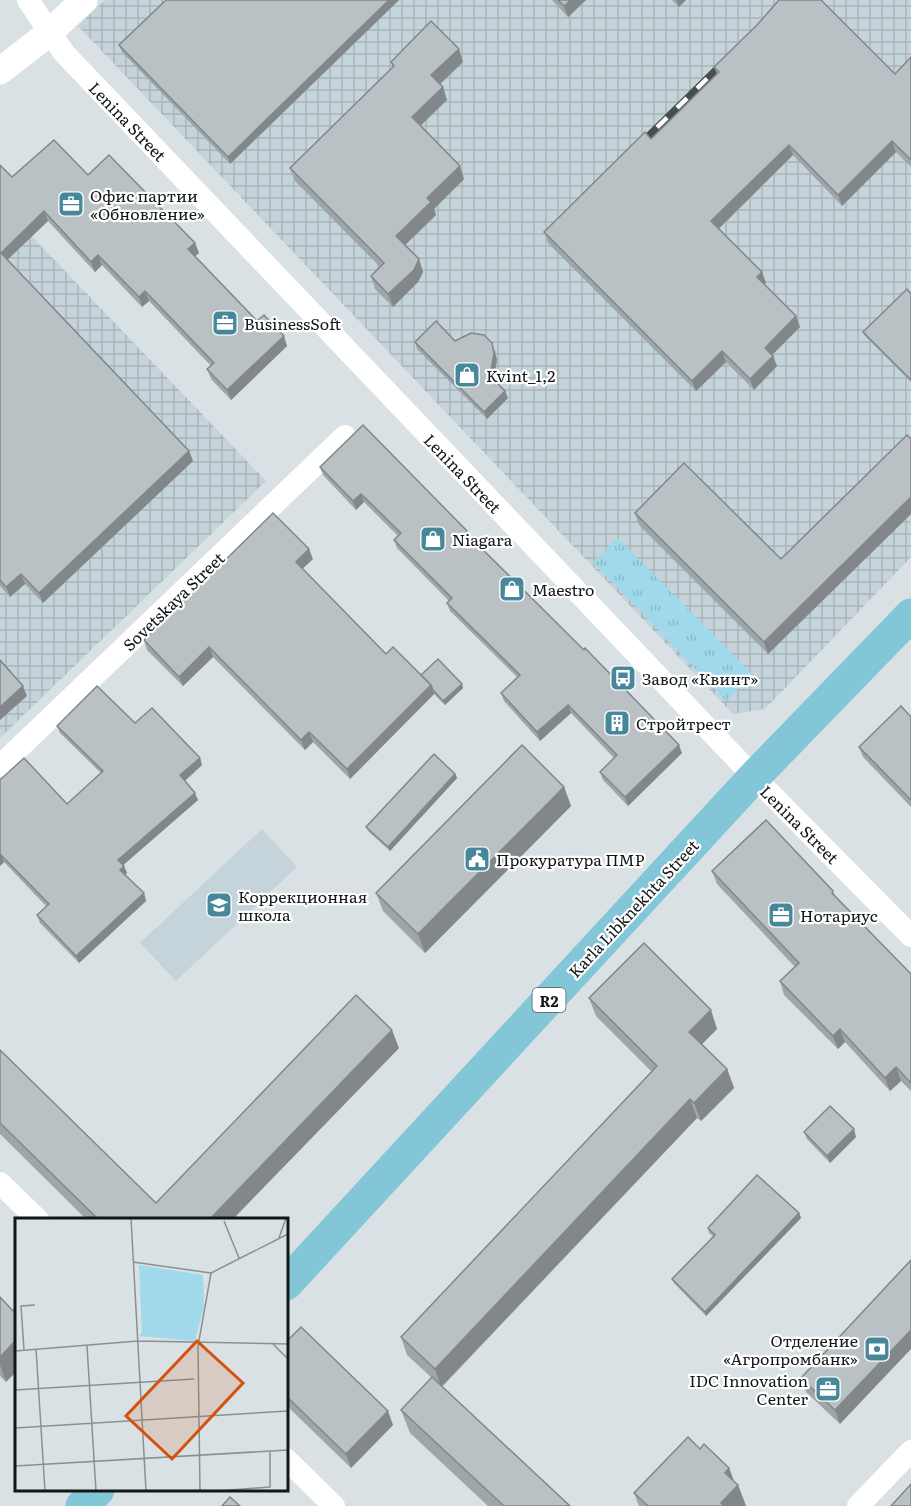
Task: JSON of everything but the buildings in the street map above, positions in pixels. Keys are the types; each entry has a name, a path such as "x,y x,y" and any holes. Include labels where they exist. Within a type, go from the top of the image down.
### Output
{"main road":[{"name":"Karla Libknekhta Street","path":"288,1282 754,777 911,615"},
{"path":"82,1506 97,1491"}],"street":[{"name":"Lenina Street","path":"28,0 63,54 754,777 911,936"},
{"path":"0,71 49,33 84,0"},
{"name":"Sovetskaya Street","path":"0,766 345,436"},
{"path":"0,1183 36,1218"},
{"path":"858,1506 911,1451"},
{"path":"288,1461 334,1506"}],"shaded area":[{"path":"105,0 911,0 911,557 765,709 733,714 78,26"},
{"path":"0,203 266,481 0,738"},
{"name":"Коррекционная школа","path":"262,829 297,867 176,981 140,943"}],"green space":[{"path":"618,538 753,675 726,701 593,562"}],"railway":[{"path":"637,147 727,59"}],"place":[{"name":"Офис партии «Обновление»","path":"71,204"},
{"name":"BusinessSoft","path":"225,323"},
{"name":"Kvint_1,2","path":"467,375"},
{"name":"Niagara","path":"433,539"},
{"name":"Maestro","path":"512,589"},
{"name":"Завод «Квинт»","path":"623,678"},
{"name":"Стройтрест","path":"617,723"},
{"name":"Прокуратура ПМР","path":"477,859"},
{"name":"Коррекционная школа","path":"219,905"},
{"name":"Нотариус","path":"781,915"},
{"name":"Отделение «Агропромбанк»","path":"877,1349"},
{"name":"IDC Innovation Center","path":"828,1389"}]}
